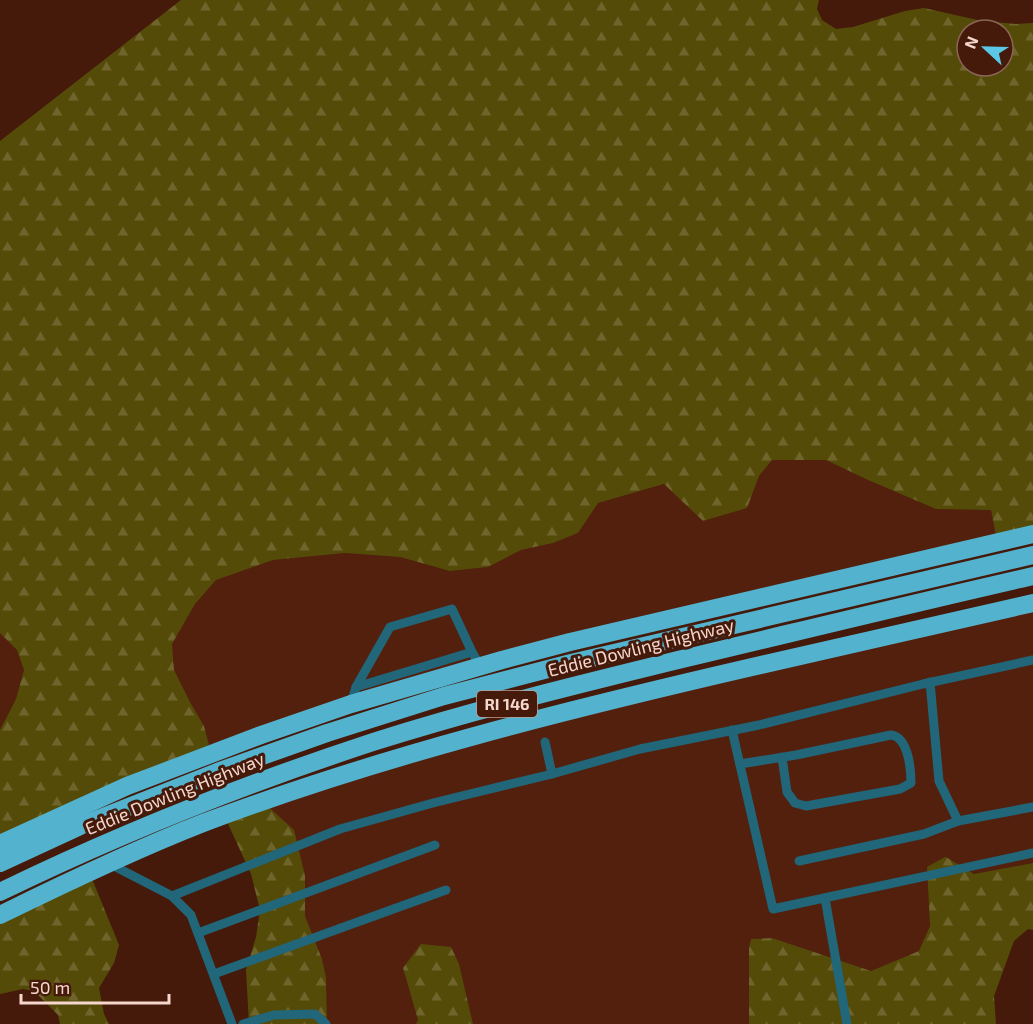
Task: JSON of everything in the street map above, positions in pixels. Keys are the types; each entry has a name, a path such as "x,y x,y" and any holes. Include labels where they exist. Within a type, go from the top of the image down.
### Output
{"highway":[{"path":"0,844 127,786 261,735 354,696 476,659 570,642 1033,534"},
{"name":"Eddie Dowling Highway","path":"0,863 80,826 217,772 327,733 444,696 571,663 1033,555"},
{"name":"Eddie Dowling Highway","path":"0,892 175,813 327,758 429,725 572,686 1033,576"},
{"path":"0,915 108,863 193,827 266,800 359,770 584,706 1033,603"}],"lane":[{"path":"354,696 390,627 452,609 476,659"},
{"path":"172,896 340,829 433,803 552,774 640,749 1033,660"},
{"path":"930,682 939,781 958,821"},
{"path":"732,730 772,909 1033,853"},
{"path":"740,764 891,735 896,736 903,743 911,783 900,789 806,806 795,803 787,792 782,757"},
{"path":"545,741 552,774"},
{"path":"800,861 924,834 958,821 1033,807"},
{"path":"198,933 435,845"},
{"path":"108,863 172,896 191,915 232,1024"},
{"path":"214,974 446,890"},
{"path":"825,898 847,1024"},
{"path":"243,1024 274,1015 315,1014 326,1024"}],"shaded area":[{"path":"771,460 826,460 936,509 991,510 996,536 209,745 204,726 174,670 172,644 195,604 216,580 273,560 345,553 400,557 450,571 488,567 521,550 553,543 578,533 598,503 665,484 703,521 747,508 759,476"},
{"path":"1033,606 1033,863 974,874 946,857 927,867 930,926 919,952 871,971 772,938 751,939 749,1024 473,1024 459,964 403,968 418,1020 416,1024 331,1024 327,1020 326,977 322,959 305,916 305,876 262,802 369,767"},
{"path":"0,633 17,650 24,670 16,699 0,730"}],"green space":[{"path":"181,0 819,0 817,9 822,20 836,29 853,27 905,11 924,8 969,18 955,18 955,78 1015,78 1015,24 1033,23 1033,527 996,536 991,510 936,509 826,460 772,460 759,476 747,508 703,521 664,484 598,503 578,533 553,543 521,550 488,567 450,571 400,557 345,553 273,560 216,580 195,604 172,644 174,670 204,726 209,745 0,840 0,730 16,699 24,670 17,650 0,633 0,141"},
{"path":"263,802 294,830 305,876 305,916 322,959 326,977 327,1020 331,1024 249,1024 246,970 256,937 260,910 251,874 224,815"},
{"path":"945,857 974,874 1033,863 1033,930 1028,929 1014,941 994,996 996,1024 749,1024 751,939 772,938 871,971 919,951 930,926 927,867"},
{"path":"88,869 119,945 114,963 99,988 104,1014 109,1024 60,1024 58,1015 34,991 23,989 0,994 0,906"},
{"path":"421,944 451,947 459,964 473,1024 416,1024 418,1020 403,968"}]}
